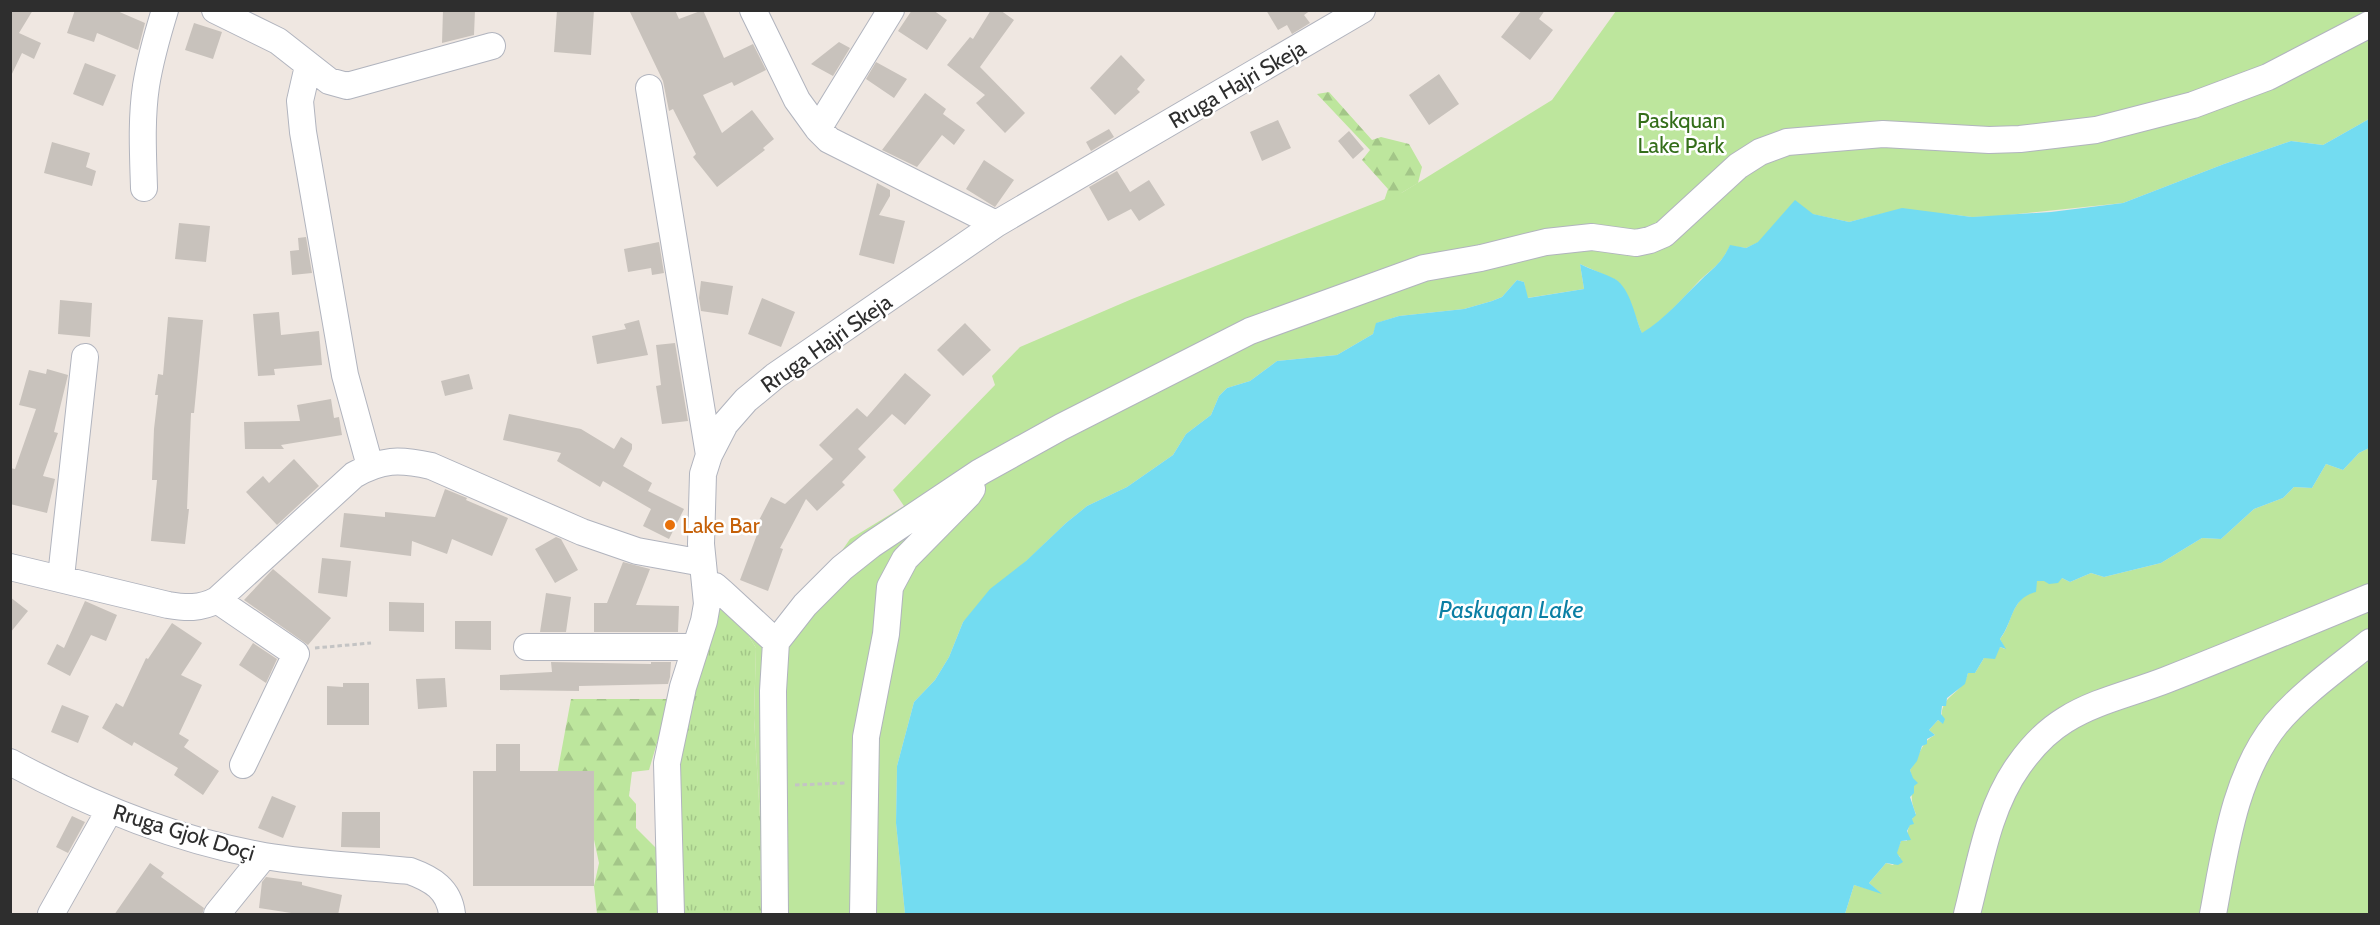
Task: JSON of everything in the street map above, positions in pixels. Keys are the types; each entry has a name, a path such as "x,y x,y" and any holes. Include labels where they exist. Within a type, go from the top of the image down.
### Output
{"street":[{"path":"144,188 143,128 146,87 165,10"},
{"path":"215,10 278,40 329,81 347,86 492,46"},
{"path":"753,10 797,100 829,140 996,224"},
{"path":"818,129 891,10"},
{"name":"Rruga Hajri Skeja","path":"671,915 667,763 683,687 704,621 710,580 701,534 703,474 709,454 725,424 746,400 775,376 996,224 1362,10"},
{"path":"775,915 773,691 776,642 805,605 842,568 879,539 980,472 1061,427 1250,331 1400,275 1424,267 1480,258 1546,242 1592,237 1636,243 1650,240 1664,234 1738,166 1760,152 1787,142 1883,134 1989,140 2020,139 2096,130 2193,105 2268,77 2370,24"},
{"path":"308,66 300,100 303,132 345,375 370,466"},
{"path":"650,88 709,454"},
{"path":"61,577 85,357"},
{"path":"10,567 189,608 206,606 217,600 346,482 370,466 386,461 398,461 430,466 582,532 710,580 776,642"},
{"path":"863,915 866,737 886,634 890,587 905,559 969,495 980,472"},
{"path":"1967,915 1985,842 2004,788 2038,742 2064,721 2086,710 2210,663 2370,597"},
{"path":"217,600 296,654 243,765"},
{"path":"2213,915 2224,854 2236,807 2263,744 2276,725 2293,707 2370,642"},
{"path":"527,647 695,647"},
{"name":"Rruga Gjok Doçi","path":"10,762 109,811 206,843 264,856 410,871 442,888 450,903 452,915"},
{"path":"51,915 109,811"},
{"path":"217,915 264,856"}],"path":[{"path":"296,654 315,648 371,643"},
{"path":"775,786 865,782"}],"green space":[{"name":"Paskquan Lake Park","path":"1616,11 2369,11 2369,119 2323,145 2291,141 2123,203 1999,216 1885,213 1849,222 1812,214 1772,228 1759,242 1746,248 1730,246 1717,265 1665,316 1642,334 1629,299 1616,280 1580,264 1584,289 1527,298 1524,282 1517,280 1502,297 1492,301 1464,309 1399,316 1377,323 1373,334 1337,355 1277,361 1250,381 1227,388 1219,396 1211,415 1186,434 1173,455 1127,487 1087,506 1066,523 963,622 949,657 935,680 914,702 897,766 896,823 905,914 761,914 760,818 754,718 756,648 738,618 771,626 784,621 818,585 850,539 904,506 893,490 995,385 992,376 1020,347 1132,299 1403,192 1552,100"},
{"path":"1329,92 1372,140 1381,137 1409,144 1422,167 1418,183 1383,204 1388,189 1362,160 1370,150 1317,94"},
{"path":"2369,448 2369,914 1845,914 1854,885 1879,892 1869,883 1886,863 1893,865 1900,857 1896,853 1901,841 1907,841 1909,826 1916,814 1912,801 1910,770 1923,746 1935,735 1929,730 1938,720 1942,723 1942,713 1947,700 1961,687 1968,673 1975,673 1984,658 2000,647 2005,649 2000,639 2015,608 2037,581 2062,578 2070,582 2091,573 2104,577 2161,563 2202,538 2221,539 2254,509 2283,498 2294,487 2312,488 2326,464 2343,470 2359,453"},
{"path":"720,604 738,618 756,648 754,718 760,818 761,914 680,914 676,756 701,659"},
{"path":"571,699 670,699 649,770 632,772 629,796 636,804 636,828 657,849 659,914 597,914 594,886 599,863 583,788 557,775"}],"water":[{"name":"Paskuqan Lake","path":"2369,119 2369,448 2359,453 2343,470 2326,464 2312,488 2294,487 2283,498 2254,509 2221,539 2202,538 2161,563 2104,577 2091,573 2070,582 2062,578 2058,583 2049,584 2037,581 2036,592 2028,595 2017,605 2000,639 2006,649 2000,647 1995,659 1984,658 1975,673 1968,673 1965,684 1947,698 1946,706 1942,706 1941,714 1945,719 1943,724 1938,720 1929,730 1935,735 1927,739 1927,744 1922,746 1917,761 1910,770 1918,783 1914,786 1914,793 1910,797 1916,815 1912,819 1914,824 1910,825 1907,831 1911,840 1901,841 1897,853 1903,862 1898,865 1886,863 1869,883 1882,894 1854,885 1845,914 905,914 896,823 897,766 914,702 935,680 949,657 963,622 990,589 1026,561 1087,506 1127,487 1173,455 1186,434 1211,415 1219,396 1227,388 1250,381 1277,361 1337,355 1373,334 1376,323 1399,316 1464,309 1492,301 1502,297 1517,280 1524,282 1528,298 1584,289 1580,264 1615,279 1620,284 1629,297 1642,333 1666,315 1724,257 1730,245 1746,248 1758,242 1795,200 1813,214 1849,222 1902,208 1972,217 2051,212 2123,203 2291,141 2323,145"}],"building":[{"path":"10,10 33,10 19,33 41,43 34,59 22,53 10,78"},
{"path":"75,10 115,10 145,23 138,50 97,33 94,42 67,33"},
{"path":"443,10 475,10 474,35 442,43"},
{"path":"557,10 594,10 591,55 554,52"},
{"path":"629,10 675,10 679,19 703,10 724,58 753,44 766,70 734,86 732,82 703,95 722,133 752,110 774,139 763,148 765,150 717,187 693,157 696,154 673,109 669,111 663,81"},
{"path":"912,10 933,10 947,20 927,50 898,31"},
{"path":"991,10 1000,10 1014,20 980,67 1025,113 1005,133 976,103 985,95 947,65 970,37 973,39"},
{"path":"1266,10 1311,10 1304,15 1310,23 1292,34 1287,25 1278,30"},
{"path":"1522,10 1545,10 1539,19 1553,30 1530,60 1501,37"},
{"path":"194,23 222,32 213,59 185,50"},
{"path":"839,42 850,48 833,76 811,64"},
{"path":"1121,55 1145,80 1137,89 1140,92 1115,115 1090,88"},
{"path":"876,62 907,79 894,98 866,79"},
{"path":"85,63 116,75 103,106 73,94"},
{"path":"1439,74 1459,104 1429,125 1409,95"},
{"path":"925,93 946,109 943,114 965,130 954,145 942,135 917,167 882,150"},
{"path":"1278,120 1291,148 1262,161 1250,132"},
{"path":"1109,129 1114,137 1091,151 1086,142"},
{"path":"1349,131 1364,149 1353,159 1338,141"},
{"path":"52,142 90,153 86,167 96,171 92,186 44,173"},
{"path":"984,160 1014,180 995,207 966,189"},
{"path":"1117,171 1130,192 1149,180 1165,205 1139,221 1131,209 1108,221 1089,187"},
{"path":"877,183 890,190 890,196 879,215 905,221 894,264 859,255"},
{"path":"179,223 210,226 206,262 175,259"},
{"path":"306,237 312,273 292,275 290,251 299,250 298,238"},
{"path":"659,242 664,273 652,275 651,268 628,272 624,249"},
{"path":"701,281 733,286 728,315 701,311 699,298"},
{"path":"762,298 795,312 781,347 748,334"},
{"path":"60,300 92,303 90,337 58,334"},
{"path":"279,312 281,335 319,331 322,365 274,369 275,375 258,376 253,314"},
{"path":"168,317 203,320 194,413 191,413 187,509 189,509 185,544 151,541 157,480 152,480 158,395 155,395 158,374 163,375"},
{"path":"639,320 648,355 597,364 592,336 626,329 624,324"},
{"path":"965,323 991,350 963,376 937,350"},
{"path":"675,343 688,421 662,424 656,386 661,385 656,345"},
{"path":"47,369 68,375 54,432 58,433 43,476 55,479 47,513 10,504 10,468 15,469 36,409 19,405 29,370 46,374"},
{"path":"905,373 931,395 905,425 892,414 858,449 866,457 842,482 845,485 817,511 806,499 780,548 783,549 768,591 740,580 761,524 758,522 771,497 785,504 833,459 819,445 857,408 867,417"},
{"path":"469,374 473,389 445,396 441,381"},
{"path":"331,399 334,418 339,417 342,435 281,445 284,449 245,449 244,422 300,421 297,405"},
{"path":"509,414 581,429 614,449 621,437 632,444 632,449 623,466 652,483 648,491 684,509 669,539 643,526 651,509 603,481 600,487 557,461 561,453 503,440"},
{"path":"294,459 319,486 277,525 246,492 263,476 269,483"},
{"path":"445,489 508,518 492,556 452,539 447,554 412,541 411,556 340,547 344,513 385,517 385,512 435,517"},
{"path":"556,537 561,539 578,570 555,583 535,549"},
{"path":"322,558 351,561 347,597 318,593"},
{"path":"623,562 650,569 636,605 679,606 678,632 594,632 594,603 607,603"},
{"path":"273,569 331,618 308,645 244,600"},
{"path":"546,593 571,597 566,632 540,632"},
{"path":"10,597 28,611 10,633"},
{"path":"85,601 117,615 106,641 91,635 70,676 47,664 57,644 64,648"},
{"path":"389,602 424,603 424,632 389,631"},
{"path":"455,621 491,621 491,650 455,649"},
{"path":"172,623 202,643 181,675 202,685 179,734 189,740 184,747 219,771 203,795 174,775 178,768 134,742 132,746 102,728 116,703 123,707 146,658 148,659"},
{"path":"253,643 277,659 266,683 239,665"},
{"path":"551,662 651,664 651,662 671,662 668,684 579,686 579,691 500,690 500,675 552,672"},
{"path":"445,678 447,707 418,709 416,679"},
{"path":"343,683 369,683 369,725 327,725 327,686 343,687"},
{"path":"62,705 89,716 78,743 51,732"},
{"path":"496,744 520,744 520,771 594,771 594,886 473,886 473,771 496,771"},
{"path":"272,796 296,806 283,838 258,828"},
{"path":"342,812 380,812 380,848 341,847"},
{"path":"72,816 85,822 68,853 56,847"},
{"path":"150,863 164,873 161,877 204,908 202,915 114,915"},
{"path":"266,877 302,882 302,885 342,895 338,915 304,915 259,908 262,882"}],"place":[{"name":"Lake Bar","path":"670,525"}]}
